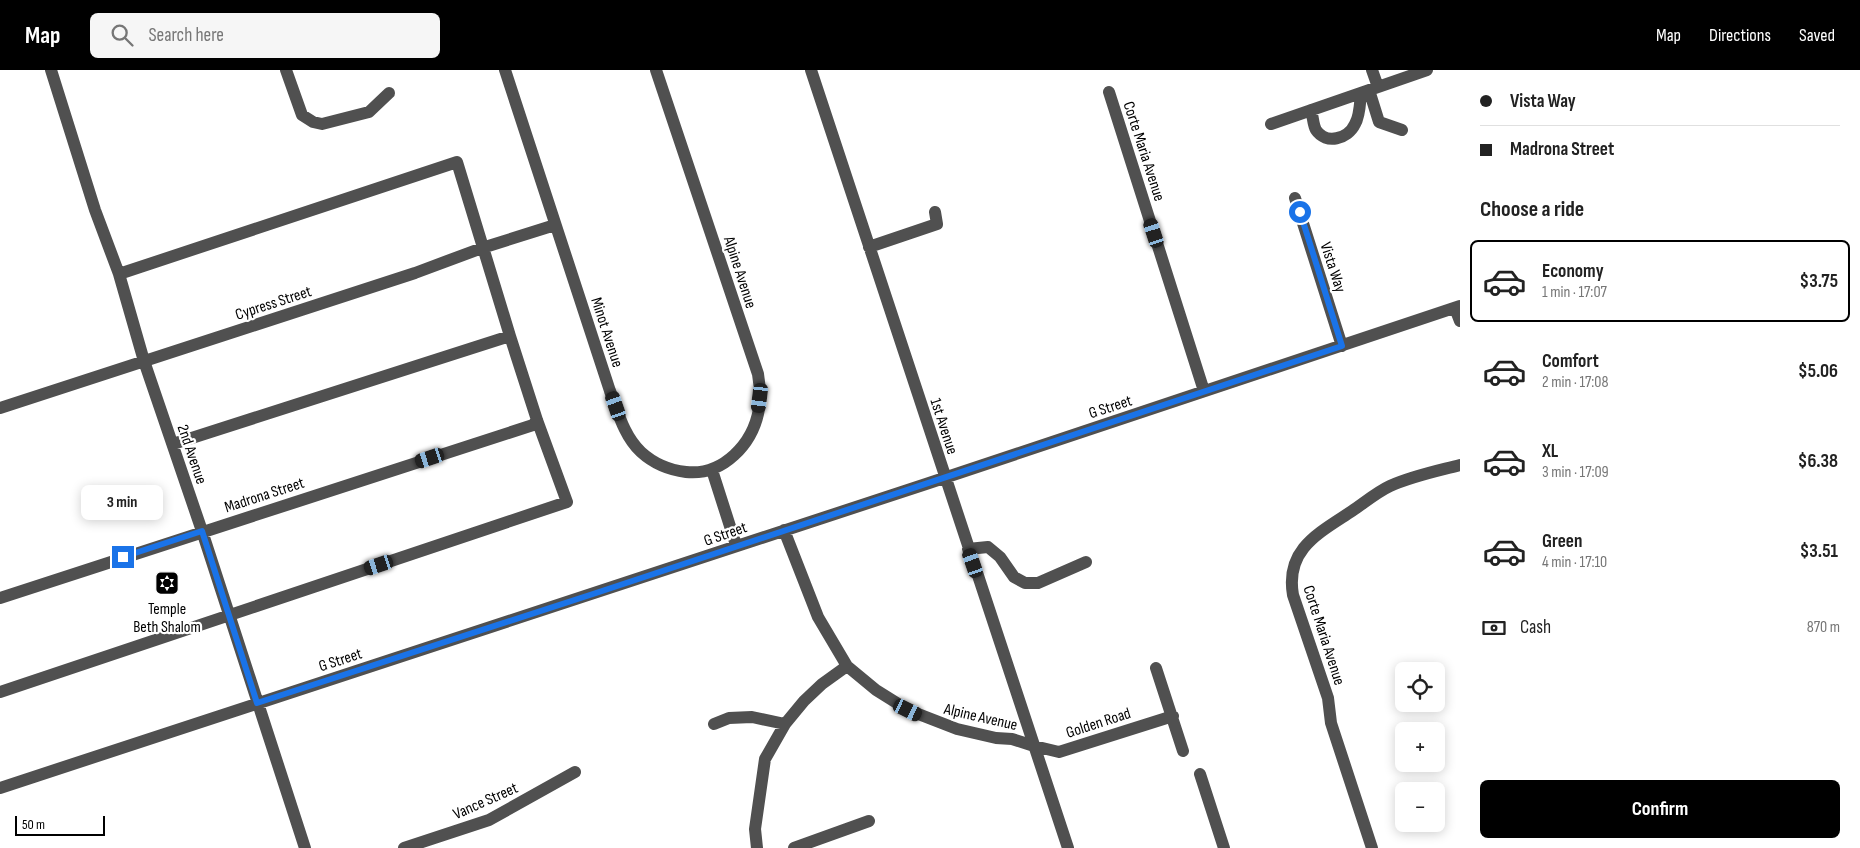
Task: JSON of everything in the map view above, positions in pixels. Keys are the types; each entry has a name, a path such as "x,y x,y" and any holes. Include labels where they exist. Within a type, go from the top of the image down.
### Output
{"street":[{"name":"2nd Avenue","path":"51,70 95,210 119,274 144,361 202,531 304,848"},
{"path":"286,70 302,115 313,122 322,124 369,112 389,93"},
{"name":"Minot Avenue","path":"505,70 613,399 627,435 640,451 667,468 695,473 712,470"},
{"name":"Alpine Avenue","path":"656,70 758,374 760,386 759,410 752,432 731,458 712,470"},
{"name":"1st Avenue","path":"811,70 1068,848"},
{"path":"1311,110 1316,130 1327,138 1337,139 1344,135 1355,125 1369,90 1372,70"},
{"path":"1271,124 1426,70"},
{"path":"1369,90 1379,122 1402,130"},
{"name":"Corte Maria Avenue","path":"1109,92 1204,392"},
{"path":"0,692 567,502 537,420 456,162 119,274"},
{"name":"Vista Way","path":"1295,198 1342,346"},
{"path":"869,247 938,224 935,212"},
{"name":"Cypress Street","path":"0,408 415,273 482,248 555,225"},
{"path":"1457,307 1460,320"},
{"name":"G Street","path":"0,788 945,478 1457,307"},
{"path":"173,444 510,336"},
{"name":"Madrona Street","path":"0,598 533,425 537,420"},
{"name":"Corte Maria Avenue","path":"1372,848 1331,723 1328,698 1293,595 1293,566 1299,553 1310,540 1390,486 1460,464"},
{"path":"712,470 736,546"},
{"name":"Alpine Avenue","path":"784,530 818,617 847,666 882,694 925,718 957,729 996,738 1012,739 1034,746"},
{"path":"968,549 988,547 1000,557 1014,577 1025,583 1038,583 1086,562"},
{"path":"757,848 755,829 765,759 785,724 804,701 822,684 847,666"},
{"path":"1156,668 1183,751"},
{"name":"Golden Road","path":"1034,746 1059,752 1172,716"},
{"path":"714,724 729,718 752,717 785,724"},
{"name":"Vance Street","path":"404,848 489,820 575,772"},
{"path":"1200,774 1224,848"},
{"path":"794,848 870,821"}],"place":[{"name":"Temple Beth Shalom","path":"167,583"}],"route":[{"path":"123,557 202,531 257,703 1342,346 1300,212"}]}
